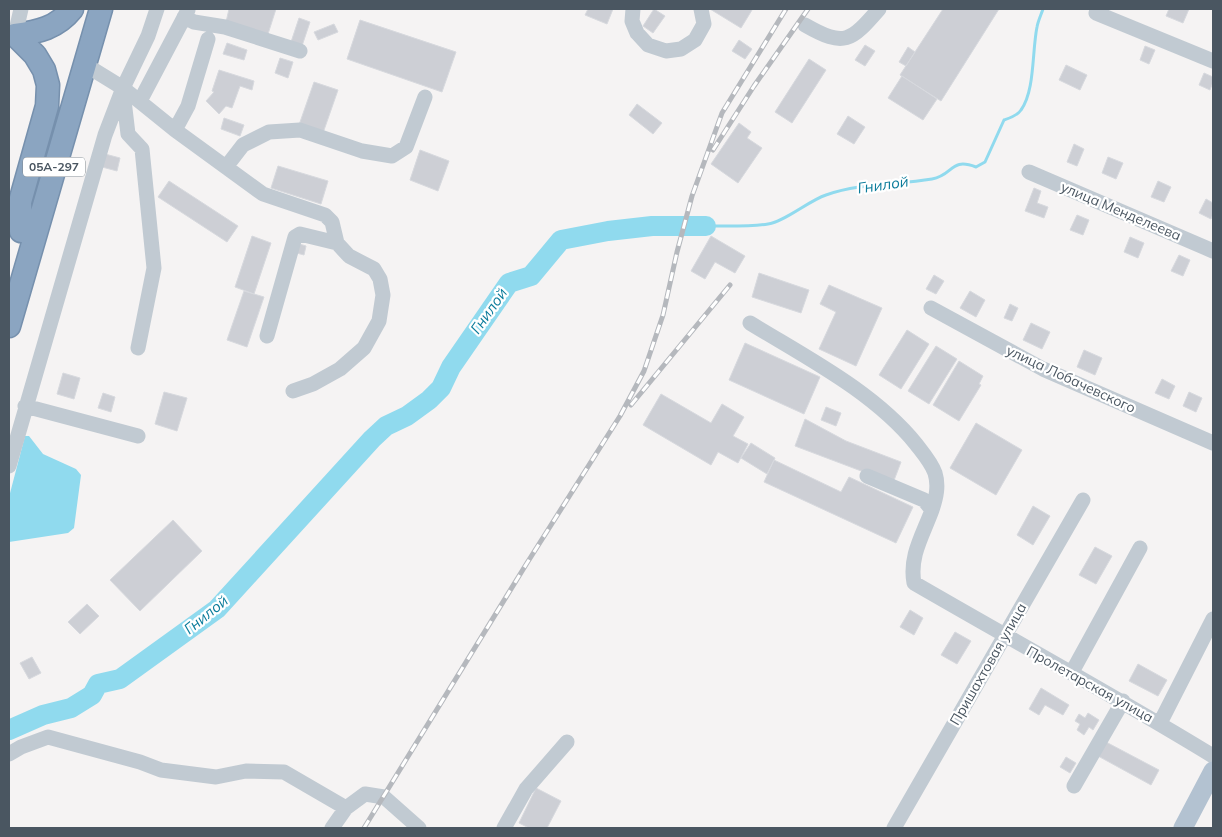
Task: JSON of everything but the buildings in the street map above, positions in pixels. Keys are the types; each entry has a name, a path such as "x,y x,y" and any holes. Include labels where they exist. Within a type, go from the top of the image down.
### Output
{"highway":[{"path":"12,34 44,30 64,18 72,9"},
{"name":"05А-297","path":"9,275 86,9"},
{"name":"05А-297","path":"9,326 101,9"},
{"path":"12,34 35,55 44,70 48,85 47,106 20,202 21,231"}],"main road":[{"path":"1183,828 1213,771"}],"street":[{"path":"12,34 21,9"},
{"path":"9,466 105,135 123,88 148,36 157,9"},
{"path":"633,9 632,21 637,33 648,46 666,51 681,49 695,40 704,24 701,9"},
{"path":"805,25 821,34 838,40 850,37 864,26 879,9"},
{"path":"140,101 187,13 194,22 225,27 300,52"},
{"path":"1096,13 1213,61"},
{"path":"175,130 188,106 208,39"},
{"path":"84,64 123,88 175,130 263,194 325,215 332,222 337,244"},
{"path":"123,88 128,134 142,149 154,268 138,348"},
{"path":"226,167 243,145 269,132 300,130 362,151 392,156 406,147 425,97"},
{"name":"улица Менделеева","path":"1029,172 1213,251"},
{"path":"267,336 295,238 300,234 337,244 349,256 374,269 380,279 383,295 379,321 364,348 340,369 312,384 293,391"},
{"name":"улица Лобачевского","path":"931,308 1043,369 1213,443"},
{"path":"750,323 841,379 904,430 927,457 935,473 937,492 932,510"},
{"path":"25,406 138,436"},
{"path":"867,476 924,500 932,510"},
{"name":"Пришахтовая улица","path":"894,828 1083,500"},
{"name":"Пролетарская улица","path":"932,510 914,554 912,573 914,583 1123,701 1213,756"},
{"path":"1072,672 1140,548"},
{"path":"1160,723 1213,620"},
{"path":"1074,786 1123,701"},
{"path":"9,754 21,747 48,737 140,762 161,770 216,777 246,771 284,772 346,808"},
{"path":"504,828 526,789 567,742"},
{"path":"332,828 346,808 365,794 384,797 420,828"}],"water":[{"path":"25,436 29,436 43,454 76,469 81,475 74,528 68,533 9,542 9,497"}],"waterway":[{"name":"Гнилой","path":"706,226 768,224 782,219 819,198 839,191 865,186 932,179 945,174 956,165 968,164 976,167 985,162 1004,120 1018,114 1026,102 1031,82 1035,37 1043,9"},
{"name":"Гнилой","path":"9,730 43,715 71,708 92,695 98,684 120,679 217,609 372,439 386,426 407,416 429,400 441,388 451,367 509,283 531,276 561,240 608,231 652,226 706,226"}],"railway":[{"path":"364,828 620,416 644,371 663,315 692,196 722,113 786,9"},
{"path":"713,150 754,86 808,9"},
{"path":"631,405 730,285"}]}
